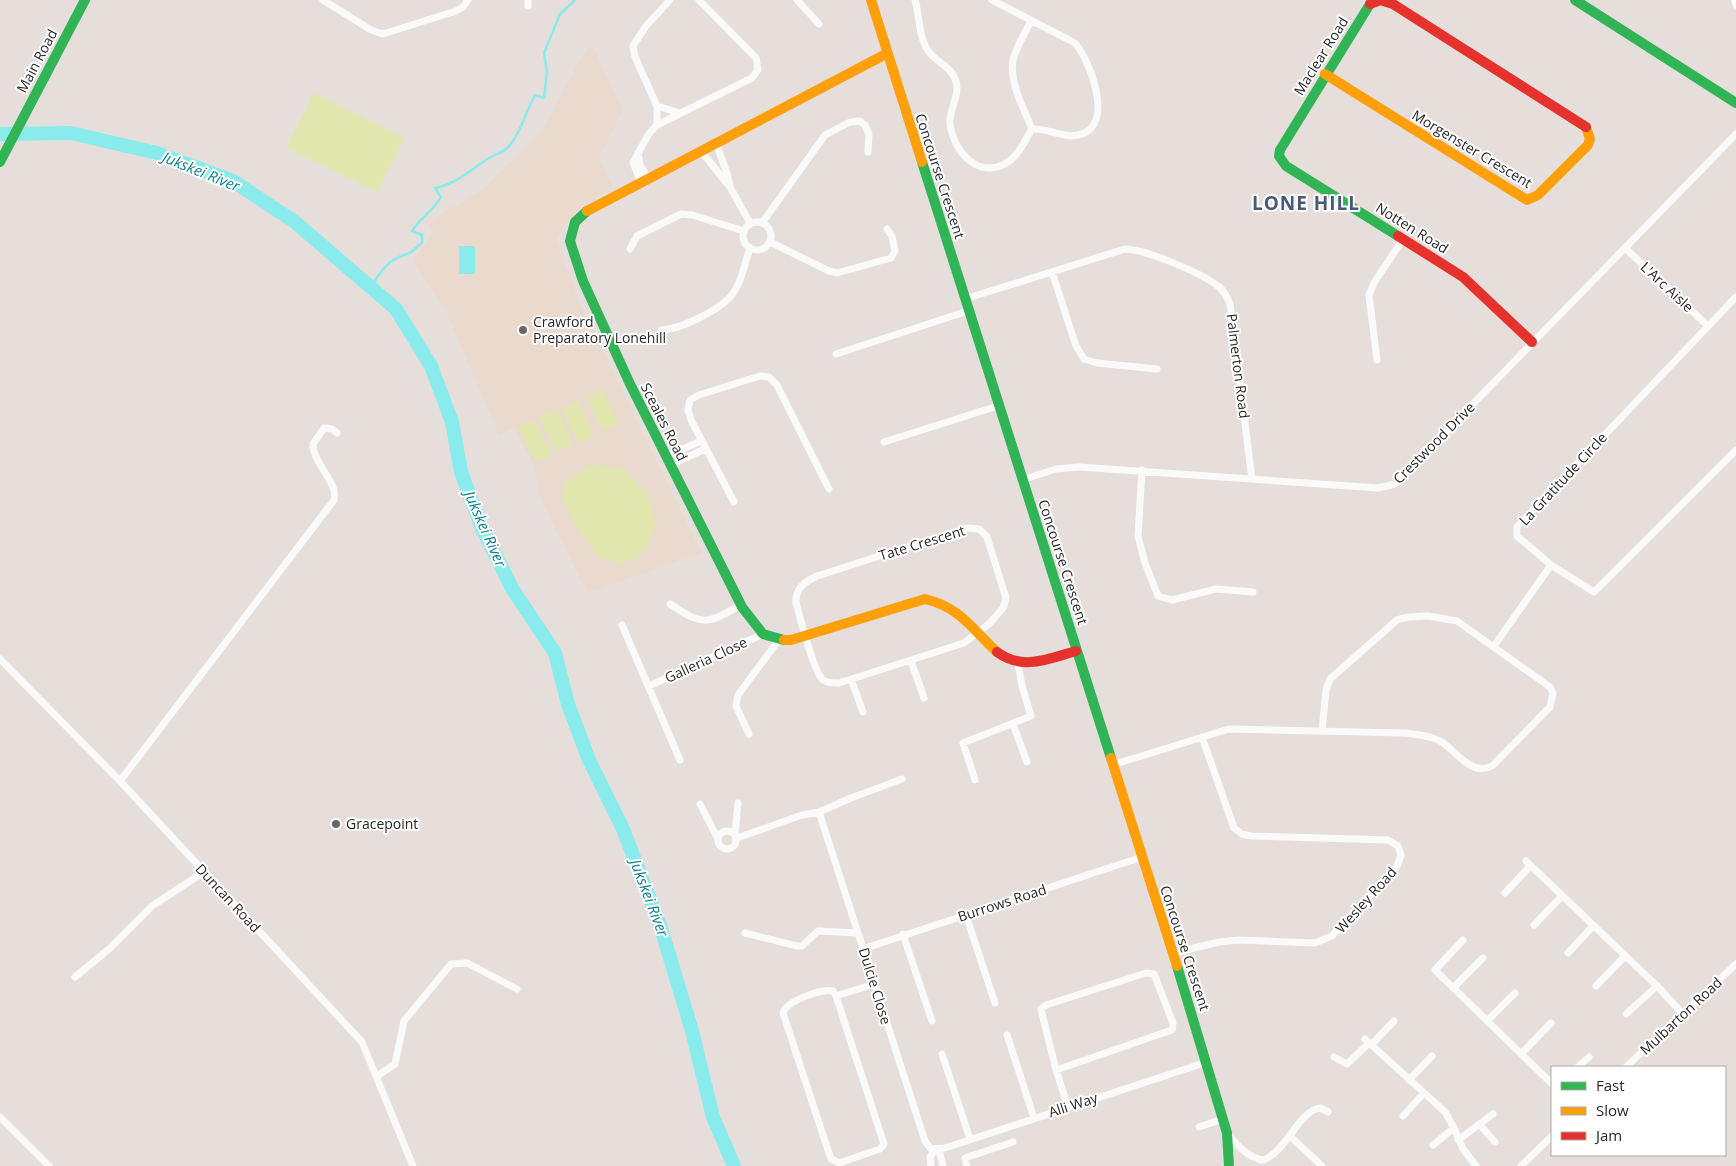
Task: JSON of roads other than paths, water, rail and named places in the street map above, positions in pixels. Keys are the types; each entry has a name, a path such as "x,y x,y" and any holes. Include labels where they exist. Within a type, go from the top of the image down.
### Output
{"street":[{"name":"Main Road","path":"0,162 85,0"},
{"path":"323,0 371,30 383,34 456,11 463,7 468,0"},
{"path":"658,125 657,106 635,57 633,46 646,26 670,0"},
{"path":"645,180 638,153 648,135 658,125 752,78 759,66 756,58 699,0"},
{"path":"797,0 820,24"},
{"name":"Concourse Crescent","path":"871,0 886,54 1207,1062 1227,1133 1229,1166"},
{"path":"915,0 922,34 929,51 948,67 957,84 950,122 957,145 964,158 978,166 1001,166 1016,156 1032,129"},
{"path":"992,0 1066,37 1081,50 1096,92 1098,110 1094,125 1081,134 1068,135 1032,129"},
{"name":"Maclear Road","path":"1282,144 1371,2 1380,0 1393,4"},
{"path":"1575,0 1736,102"},
{"path":"1735,0 1736,5"},
{"name":"Morgenster Crescent","path":"1325,74 1527,200 1533,200 1588,145 1589,132 1583,122 1393,4"},
{"path":"1031,21 1016,51 1013,69 1019,96 1032,129"},
{"name":"Sceales Road","path":"763,634 742,604 608,341 585,287 569,238 572,226 580,215 886,54"},
{"path":"657,106 681,113"},
{"path":"762,223 771,233 770,242 762,249 750,248 745,244 744,231 750,224 762,223 825,135 850,122 860,122 865,124 869,134 868,152"},
{"name":"Crestwood Drive","path":"1022,480 1069,467 1142,470 1378,488 1395,484 1736,134"},
{"path":"716,143 730,187"},
{"name":"Notten Road","path":"1282,144 1279,156 1286,166 1473,284 1532,342"},
{"path":"701,151 730,187 750,224"},
{"path":"630,248 637,236 681,214 692,215 744,231"},
{"path":"770,242 829,272 837,273 891,258 895,252 892,236 887,229"},
{"path":"1377,360 1369,295 1374,283 1403,239"},
{"path":"662,330 681,327 726,303 735,292 750,248"},
{"name":"L'Arc Aisle","path":"1625,248 1708,326"},
{"name":"Palmerton Road","path":"965,299 1108,253 1134,249 1156,256 1213,282 1220,288 1230,304 1252,479"},
{"path":"1052,272 1076,346 1084,359 1097,363 1156,369"},
{"name":"La Gratitude Circle","path":"1736,297 1517,527 1519,539 1551,565 1594,592 1736,450"},
{"path":"836,354 968,311"},
{"path":"734,502 689,416 690,400 699,395 753,377 769,377 777,385 829,489"},
{"path":"884,442 998,406"},
{"path":"120,781 334,500 332,486 317,463 313,444 324,428 332,429 337,433"},
{"path":"668,460 702,441"},
{"path":"668,460 705,449"},
{"path":"1142,470 1138,536 1145,563 1158,596 1172,600 1216,589 1253,592"},
{"name":"Tate Crescent","path":"806,634 796,596 804,583 829,572 928,539 974,528 979,529 986,537 1006,598 1002,611 978,632"},
{"path":"1494,646 1551,565"},
{"path":"763,634 778,640 791,640 925,599 948,604 1004,657 1018,663 1034,662 1076,650"},
{"path":"670,604 694,619 705,621 715,619 742,604"},
{"path":"1112,766 1229,729 1406,733 1428,736 1448,747 1472,768 1486,769 1492,766 1544,714 1553,700 1553,693 1550,688 1494,646 1457,621 1446,618 1408,617 1397,620 1330,679 1326,690 1322,731"},
{"name":"Galleria Close","path":"622,626 680,760"},
{"path":"806,634 814,663 822,679 834,683 964,643 978,632"},
{"name":"Galleria Close","path":"649,686 763,634"},
{"path":"748,734 738,711 737,701 742,689 778,640"},
{"name":"Duncan Road","path":"0,659 120,781 362,1042 413,1166"},
{"path":"910,661 924,698"},
{"path":"975,780 962,743 1029,718 1031,714 1022,686 1018,663"},
{"path":"851,679 863,712"},
{"path":"1013,724 1027,762"},
{"name":"Wesley Road","path":"1173,953 1219,942 1240,940 1315,943 1324,941 1332,936 1397,866 1401,855 1398,846 1388,840 1251,836 1242,834 1234,828 1202,737"},
{"path":"718,839 723,832 727,831 736,836 802,815 819,812 902,779"},
{"path":"700,804 721,847 728,850 735,846 738,803"},
{"name":"Dulcie Close","path":"819,812 924,1140 928,1148 937,1150"},
{"name":"Burrows Road","path":"863,949 903,934 1142,856"},
{"path":"1505,893 1528,864 1656,986 1682,1014"},
{"path":"75,977 109,949 152,906 204,872"},
{"path":"1534,925 1562,896"},
{"path":"966,915 996,1003"},
{"path":"1568,953 1593,926"},
{"path":"745,933 802,946 818,931 858,933"},
{"path":"903,934 932,1022"},
{"path":"1463,940 1435,970 1551,1083"},
{"path":"1596,986 1625,956"},
{"path":"1453,988 1483,958"},
{"path":"377,1076 393,1068 404,1021 451,964 467,963 517,989"},
{"name":"Mulbarton Road","path":"1627,1066 1736,964"},
{"path":"1056,1070 1172,1030 1173,1023 1154,974 1146,973 1042,1008 1041,1016 1056,1070 1068,1107"},
{"path":"836,996 874,984"},
{"path":"1626,1014 1656,986"},
{"path":"831,990 836,996 884,1144 880,1149 839,1164 831,1159 783,1013 788,1004 804,997 831,990"},
{"path":"1487,1021 1516,993"},
{"path":"1334,1057 1347,1064 1368,1042 1394,1021"},
{"path":"1521,1054 1551,1023"},
{"path":"1007,1035 1034,1118"},
{"path":"1368,1042 1445,1112 1458,1140 1476,1166"},
{"path":"942,1054 970,1139"},
{"path":"1409,1080 1432,1056"},
{"path":"1579,1066 1589,1058"},
{"name":"Alli Way","path":"937,1150 1207,1062"},
{"path":"1403,1116 1423,1094"},
{"path":"1227,1133 1236,1144 1254,1158 1262,1160 1270,1156 1291,1136 1312,1111 1320,1108 1328,1112"},
{"path":"1458,1140 1492,1114"},
{"path":"0,1117 49,1166"},
{"path":"1199,1126 1223,1119"},
{"path":"1479,1124 1495,1142"},
{"path":"1433,1145 1454,1128"},
{"path":"1291,1136 1322,1166"},
{"path":"1521,1166 1551,1137"},
{"path":"967,1166 965,1158 1013,1142"},
{"path":"931,1166 930,1157 937,1150 943,1166"}],"water":[{"path":"459,246 475,246 475,274 459,274"}],"waterway":[{"path":"371,286 388,264 411,252 422,242 422,235 412,231 441,197 435,188 457,180 506,149 519,131 535,95 544,98 547,72 544,53 560,14 575,0"},
{"name":"Jukskei River","path":"0,134 71,133 157,153 233,181 295,222 396,309 431,366 452,422 461,472 482,528 513,590 555,653 568,704 589,760 623,829 661,928 692,1031 713,1117 734,1166"}],"place":[{"name":"Crawford Preparatory Lonehill","path":"523,330"},
{"name":"Gracepoint","path":"336,824"}],"district":[{"name":"LONE HILL","path":"1306,203"}]}
